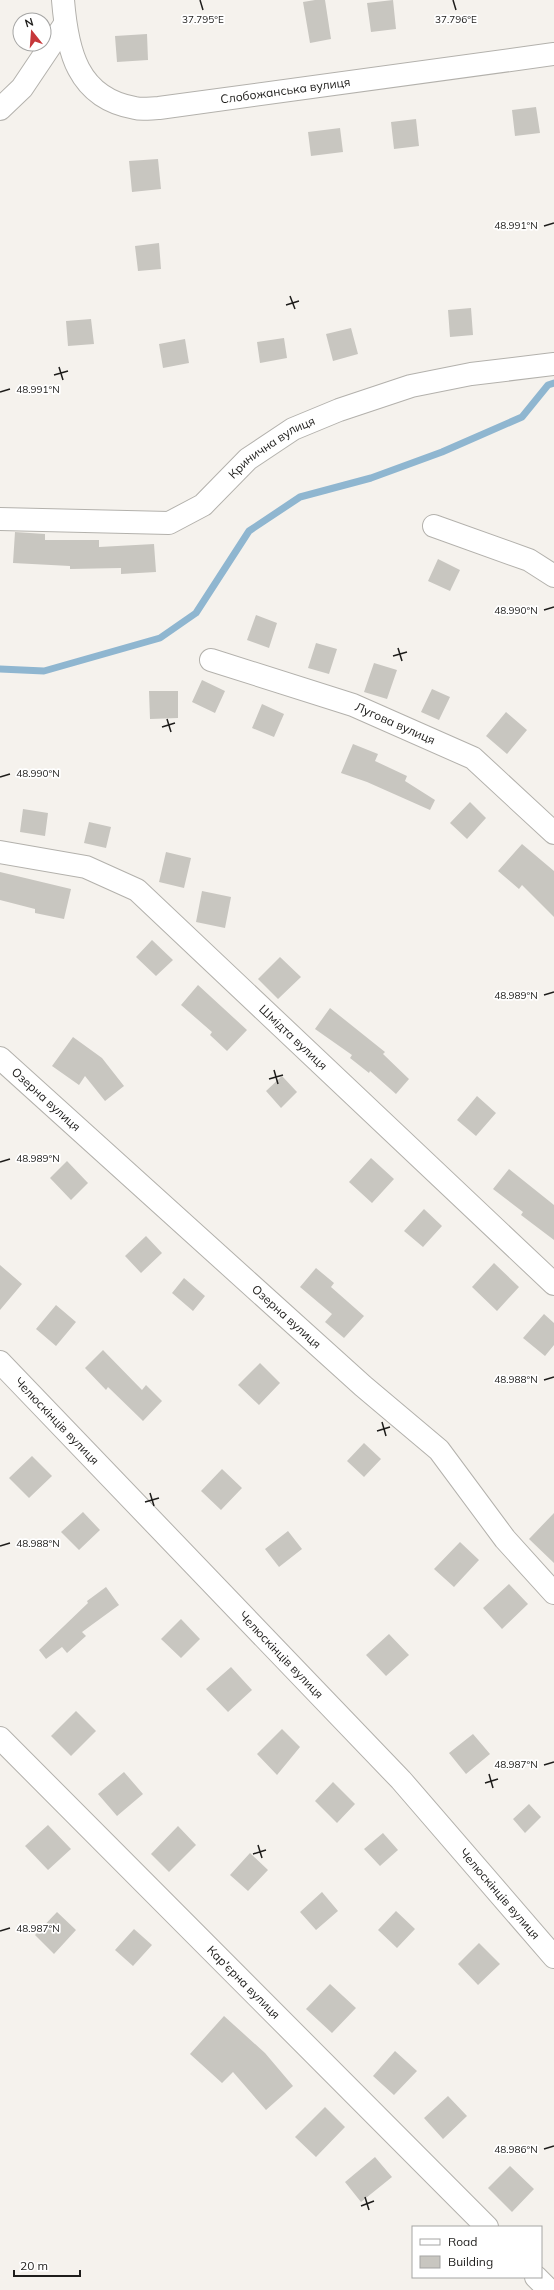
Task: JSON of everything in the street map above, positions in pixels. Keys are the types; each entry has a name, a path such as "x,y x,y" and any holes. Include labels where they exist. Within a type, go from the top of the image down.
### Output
{"street":[{"name":"Слобожанська вулиця","path":"63,0 65,24 71,52 83,78 104,99 135,109 159,108 554,54"},
{"path":"0,109 22,88 65,24"},
{"name":"Кринична вулиця","path":"0,519 169,523 203,505 248,460 293,429 411,386 471,374 554,364"},
{"path":"434,526 529,560 554,576"},
{"name":"Лугова вулиця","path":"211,660 353,705 473,758 554,833"},
{"name":"Шмідта вулиця","path":"0,852 86,867 136,890 554,1284"},
{"name":"Озерна вулиця","path":"0,1058 357,1381 439,1450 505,1539 554,1593"},
{"name":"Челюскінців вулиця","path":"0,1362 401,1780 554,1957"},
{"name":"Кар'єрна вулиця","path":"0,1738 486,2226"},
{"path":"537,2278 549,2290"}],"building":[{"path":"325,0 331,39 310,43 303,2"},
{"path":"393,0 396,29 371,32 367,3"},
{"path":"147,34 148,60 117,62 115,36"},
{"path":"536,107 540,133 515,136 512,110"},
{"path":"416,119 419,146 394,149 391,122"},
{"path":"340,128 343,152 311,156 308,132"},
{"path":"158,159 161,189 132,192 129,161"},
{"path":"159,243 161,269 138,271 135,246"},
{"path":"471,308 473,335 450,337 448,310"},
{"path":"91,319 94,344 68,346 66,321"},
{"path":"351,328 358,354 333,361 326,334"},
{"path":"284,338 287,358 260,363 257,342"},
{"path":"185,339 189,363 163,368 159,344"},
{"path":"15,532 45,534 45,540 99,540 99,547 154,544 156,572 121,574 121,568 70,569 70,566 13,563"},
{"path":"438,559 460,570 450,591 428,581"},
{"path":"256,615 277,623 269,648 247,640"},
{"path":"316,643 337,649 329,674 308,668"},
{"path":"374,663 397,670 387,699 364,692"},
{"path":"202,680 225,691 215,713 192,702"},
{"path":"432,689 450,697 439,720 421,712"},
{"path":"149,691 178,691 178,718 150,719"},
{"path":"262,704 284,714 274,737 252,728"},
{"path":"506,712 527,730 507,754 486,736"},
{"path":"353,744 378,754 375,761 407,776 405,781 435,800 430,810 367,782 341,773"},
{"path":"470,802 486,818 467,839 450,823"},
{"path":"23,809 48,813 45,836 20,832"},
{"path":"89,822 111,827 106,848 84,843"},
{"path":"522,844 554,871 554,917 522,885 519,889 498,871"},
{"path":"166,852 191,858 184,888 159,882"},
{"path":"0,872 71,889 64,919 35,913 35,909 0,900"},
{"path":"202,891 231,897 225,928 196,922"},
{"path":"152,940 173,960 156,976 136,957"},
{"path":"280,957 301,977 278,999 258,979"},
{"path":"198,985 247,1030 227,1051 210,1035 212,1032 181,1005"},
{"path":"330,1008 385,1052 383,1054 409,1079 396,1094 370,1071 369,1073 350,1058 352,1055 315,1029"},
{"path":"73,1037 102,1058 124,1086 105,1101 85,1076 79,1085 52,1066"},
{"path":"282,1076 297,1092 281,1108 266,1091"},
{"path":"477,1096 496,1113 476,1136 457,1120"},
{"path":"371,1158 394,1179 372,1203 349,1182"},
{"path":"67,1161 88,1183 71,1200 50,1178"},
{"path":"509,1169 554,1205 554,1240 521,1215 523,1212 493,1189"},
{"path":"424,1209 442,1226 423,1247 404,1231"},
{"path":"146,1236 162,1253 141,1273 125,1256"},
{"path":"494,1263 519,1287 497,1311 472,1287"},
{"path":"0,1265 22,1284 0,1310"},
{"path":"316,1268 334,1283 331,1287 364,1316 344,1338 325,1322 332,1314 300,1287"},
{"path":"184,1278 205,1296 193,1311 172,1293"},
{"path":"56,1305 76,1322 56,1346 36,1329"},
{"path":"544,1314 554,1323 554,1345 545,1356 523,1338"},
{"path":"103,1350 142,1390 146,1385 162,1401 143,1421 108,1387 106,1390 85,1368"},
{"path":"260,1363 280,1383 259,1405 238,1385"},
{"path":"364,1443 381,1459 364,1477 347,1461"},
{"path":"32,1456 52,1476 29,1498 9,1478"},
{"path":"222,1469 242,1488 221,1510 201,1491"},
{"path":"83,1512 100,1530 79,1550 61,1532"},
{"path":"554,1513 554,1563 529,1539"},
{"path":"288,1531 302,1549 279,1567 265,1549"},
{"path":"460,1542 479,1560 454,1587 434,1569"},
{"path":"509,1584 528,1604 502,1629 483,1608"},
{"path":"106,1587 119,1605 82,1632 86,1636 67,1653 62,1647 46,1659 39,1650 88,1603 87,1601"},
{"path":"181,1619 200,1639 181,1658 161,1639"},
{"path":"389,1634 409,1655 386,1676 366,1655"},
{"path":"231,1667 252,1690 228,1712 206,1689"},
{"path":"76,1711 96,1731 71,1756 51,1736"},
{"path":"282,1729 300,1747 277,1775 257,1754"},
{"path":"473,1734 490,1754 466,1774 449,1753"},
{"path":"124,1772 143,1794 117,1816 98,1794"},
{"path":"333,1782 355,1804 337,1823 315,1801"},
{"path":"529,1804 541,1817 525,1833 513,1819"},
{"path":"48,1825 71,1849 48,1870 25,1846"},
{"path":"178,1826 196,1845 169,1872 151,1854"},
{"path":"383,1833 398,1850 380,1866 364,1849"},
{"path":"250,1853 268,1870 248,1891 230,1875"},
{"path":"322,1892 338,1911 316,1930 300,1912"},
{"path":"396,1911 415,1929 397,1948 378,1930"},
{"path":"57,1912 76,1930 54,1954 35,1935"},
{"path":"134,1929 152,1945 133,1966 115,1950"},
{"path":"479,1943 500,1964 478,1985 458,1964"},
{"path":"330,1984 356,2008 332,2033 306,2009"},
{"path":"224,2016 265,2053 293,2086 266,2110 233,2072 222,2083 190,2054"},
{"path":"395,2051 417,2071 394,2095 373,2076"},
{"path":"448,2096 467,2116 443,2139 424,2118"},
{"path":"325,2107 345,2127 316,2157 295,2137"},
{"path":"375,2157 392,2177 361,2202 345,2182"},
{"path":"510,2166 534,2189 512,2212 488,2188"}],"waterway":[{"path":"0,669 44,671 160,638 196,613 249,531 300,497 371,478 442,452 522,417 548,385 554,383"}]}
